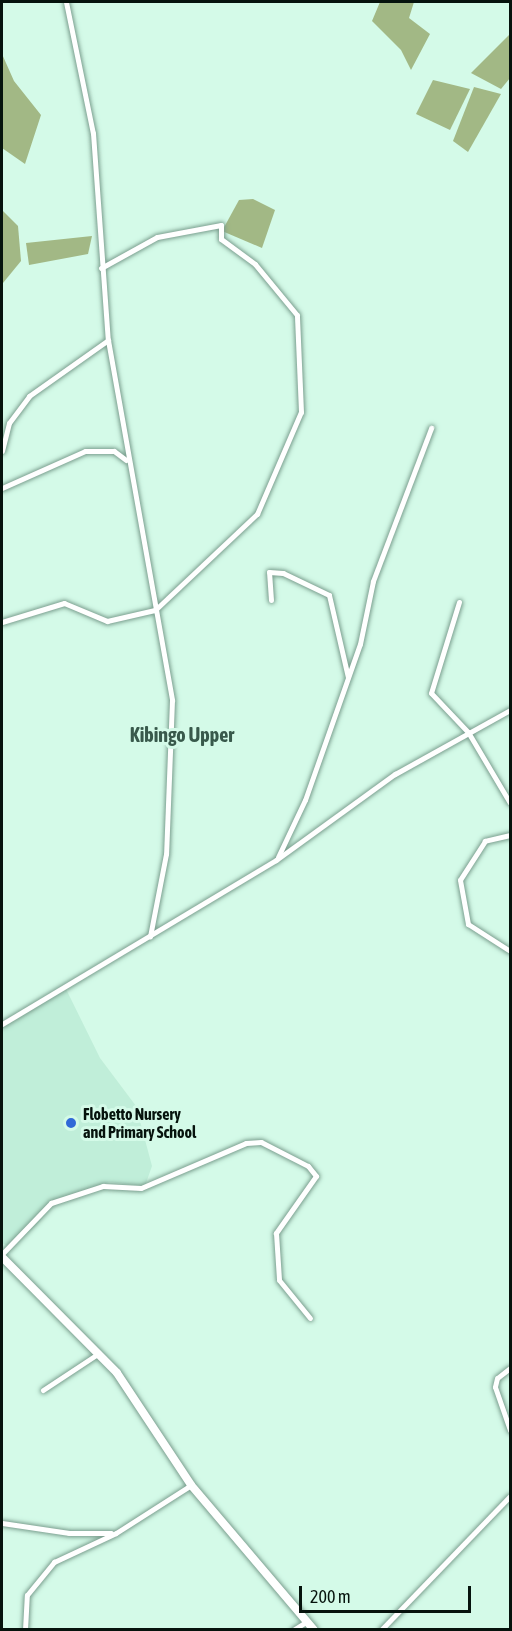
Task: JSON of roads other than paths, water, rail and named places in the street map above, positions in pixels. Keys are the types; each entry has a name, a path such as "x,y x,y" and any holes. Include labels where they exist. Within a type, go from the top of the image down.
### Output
{"main road":[{"path":"2,1256 96,1355 117,1373 191,1485 314,1629"}],"street":[{"path":"66,2 93,132 101,268 108,340 128,465 172,700 171,785 165,864 150,936"},
{"path":"2,622 64,603 106,621 156,610 260,509 301,412 300,321 289,301 255,264 221,239 221,225 157,237 101,268"},
{"path":"2,451 9,423 29,396 108,340"},
{"path":"276,860 302,809 348,679 369,592 431,428"},
{"path":"2,488 85,451 122,453 128,465"},
{"path":"271,600 266,576 269,572 283,573 329,596 348,679"},
{"path":"459,602 431,693 468,732 510,803"},
{"path":"2,1024 276,860 395,774 510,710"},
{"path":"510,835 485,841 460,880 468,924 510,951"},
{"path":"2,1256 51,1203 103,1186 141,1188 246,1143 261,1142 308,1166 316,1176 276,1233 279,1280 310,1318"},
{"path":"43,1390 96,1355"},
{"path":"510,1368 497,1378 495,1387 510,1430"},
{"path":"25,1629 27,1595 54,1562 116,1533 191,1485"},
{"path":"381,1629 510,1496"},
{"path":"2,1522 69,1533 116,1533"},
{"path":"293,1629 306,1622"}],"place":[{"name":"Flobetto Nursery and Primary School","path":"71,1123"}],"district":[{"name":"Kibingo Upper","path":"182,734"}]}
